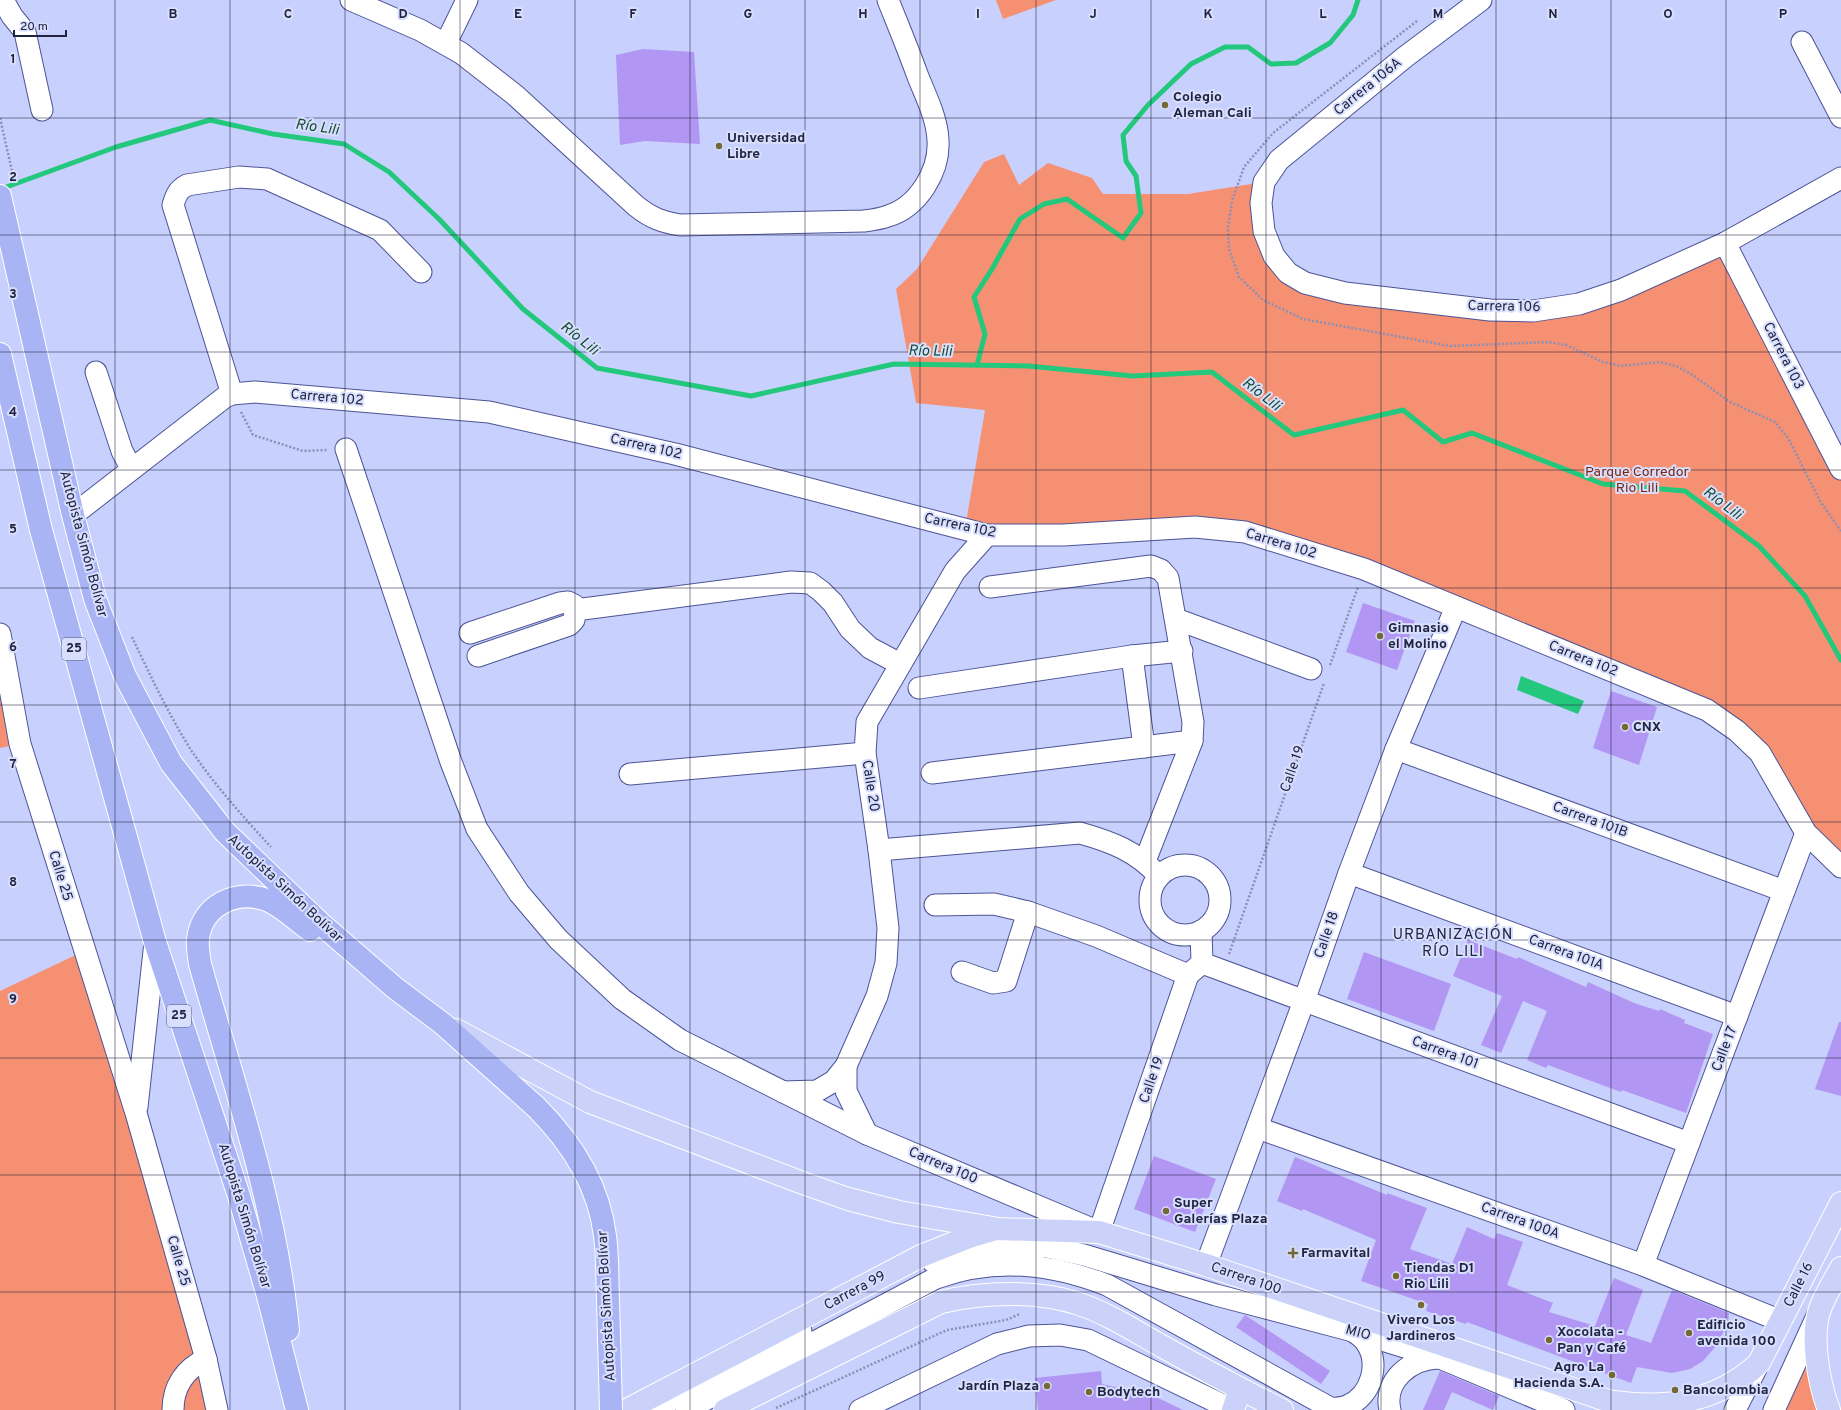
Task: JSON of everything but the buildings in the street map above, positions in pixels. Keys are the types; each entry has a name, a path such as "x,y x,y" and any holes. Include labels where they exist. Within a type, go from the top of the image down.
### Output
{"highway":[{"name":"Autopista Simón Bolívar","path":"0,196 73,515 95,599 122,669 171,763 225,832 320,924 395,988 443,1024 536,1107 556,1126 576,1154 591,1183 602,1216 607,1253 611,1410"},
{"name":"Autopista Simón Bolívar","path":"0,354 43,537 155,942 240,1200 268,1296 296,1405"},
{"path":"296,1405 285,1293 266,1194 200,964 198,945 199,934 204,922 216,907 225,901 243,896 257,897 269,901 395,988"}],"main road":[{"path":"443,1024 590,1102 717,1152 848,1199 899,1212 996,1229"},
{"name":"Calle 16","path":"1759,1363 1841,1203"},
{"name":"Carrera 99","path":"627,1410 921,1256 969,1237 996,1229 1099,1232"},
{"name":"Carrera 100","path":"1099,1232 1206,1265 1606,1400 1631,1410"},
{"name":"Calle 16","path":"1819,1310 1841,1268"},
{"path":"725,1410 941,1302 974,1295 1039,1296 1079,1304 1117,1322 1240,1390 1282,1410"},
{"path":"1819,1310 1816,1333 1817,1366 1821,1388 1829,1410"},
{"path":"1606,1400 1638,1406 1682,1404 1703,1398 1723,1389 1742,1377 1759,1363"},
{"path":"1233,1410 1240,1390"}],"street":[{"path":"3,0 12,16 25,32 42,110"},
{"path":"351,0 420,30 446,44 515,95 590,165 650,218 680,225 864,221 889,216 907,206 922,192 932,174 938,157 938,140 934,118 888,0"},
{"path":"446,44 467,0"},
{"name":"Carrera 106A","path":"1264,182 1278,160 1404,57 1481,0"},
{"path":"1802,42 1841,117"},
{"path":"232,394 173,205 180,188 187,185 239,177 267,179 380,230 421,272"},
{"name":"Carrera 106","path":"1264,182 1261,203 1264,231 1274,256 1288,273 1305,283 1345,293 1490,310 1533,311 1579,304 1621,290 1725,243 1841,178"},
{"name":"Carrera 103","path":"1725,243 1841,469"},
{"path":"96,372 122,451 131,468"},
{"name":"Carrera 102","path":"73,515 131,468 225,397 232,394 255,392 489,412 675,454 987,535 1063,535 1195,527 1245,532 1364,569 1707,710 1737,731 1760,753 1806,833 1841,867"},
{"name":"Carrera 100","path":"346,449 451,762 477,829 519,893 558,939 622,999 680,1040 867,1134 1099,1232"},
{"name":"Calle 20","path":"779,1091 817,1091 834,1081 846,1066 877,996 886,963 888,928 865,752 867,722 955,571 987,535"},
{"path":"990,587 1151,566 1162,570 1168,578 1182,651 1193,722 1192,741 1145,861"},
{"path":"575,610 791,582 810,583 833,603 850,629 870,648 900,664"},
{"path":"470,633 560,602 568,602 574,605 574,620 569,625 478,656"},
{"name":"Calle 18","path":"1206,1265 1258,1128 1349,873 1396,749 1456,607"},
{"path":"1176,620 1321,674"},
{"name":"Calle 25","path":"0,634 20,744 136,1113 206,1359 217,1410"},
{"path":"919,688 1132,656 1182,651"},
{"path":"1132,656 1144,747"},
{"path":"932,773 1192,741"},
{"name":"Carrera 101B","path":"1396,749 1784,891"},
{"path":"630,774 865,752"},
{"path":"879,850 1080,833 1109,841 1145,861 1159,876"},
{"name":"Calle 17","path":"1643,1265 1806,833"},
{"path":"1181,865 1193,865 1204,870 1213,878 1219,889 1220,901 1218,913 1211,924 1201,931 1192,934 1173,932 1164,928 1157,921 1150,903 1154,884 1159,876 1169,869 1181,865"},
{"name":"Carrera 101A","path":"1349,873 1737,1016"},
{"name":"Carrera 101","path":"934,905 994,904 1028,912 1195,969 1223,969 1304,1001 1689,1143"},
{"path":"962,972 993,983 1006,981 1028,912"},
{"name":"Calle 19","path":"1099,1232 1195,969 1201,931"},
{"name":"Calle 25","path":"136,1113 155,942"},
{"name":"Calle 20","path":"846,1066 846,1091 867,1134"},
{"name":"Carrera 100A","path":"1258,1128 1643,1265 1781,1321"},
{"name":"MIO","path":"652,1410 929,1263 952,1254 997,1245 1047,1247 1084,1255 1216,1295 1353,1331 1440,1358 1564,1410"},
{"path":"686,1410 936,1278 957,1270 978,1266 998,1264 1044,1268 1076,1273 1107,1285 1332,1410 1347,1406 1361,1397 1370,1384 1374,1369 1371,1354 1365,1341 1353,1331"},
{"name":"Calle 16","path":"1774,1410 1819,1310"},
{"path":"860,1410 997,1344 1028,1336 1060,1336 1088,1340 1233,1410"},
{"path":"1390,1410 1390,1392 1395,1380 1404,1369 1415,1362 1427,1358 1440,1358"},
{"path":"173,1410 174,1393 181,1379 193,1365 206,1359"},
{"name":"Calle 16","path":"1735,1410 1759,1363"}],"path":[{"path":"232,394 253,435 303,451 346,449"},
{"name":"Calle 19","path":"1223,969 1321,674 1364,569"},
{"path":"131,633 146,668 192,750 242,815 273,849"},
{"path":"772,1410 946,1330 1006,1320 1019,1315 1030,1307 1039,1296"}],"green space":[{"path":"996,0 1056,0 1003,19"},
{"name":"Parque Corredor Rio Lili","path":"1004,154 1019,185 1048,163 1092,178 1103,194 1188,194 1264,182 1264,231 1305,283 1533,311 1725,243 1841,469 1841,867 1737,731 1245,532 965,529 985,410 916,403 896,289 917,269 984,162"},
{"path":"0,634 20,744 0,748"},
{"path":"84,951 217,1410 0,1410 0,991"},
{"path":"1819,1310 1829,1410 1774,1410"}],"shaded area":[{"path":"1521,676 1584,701 1578,714 1517,690"}],"waterway":[{"path":"977,365 985,334 974,297 992,269 1020,219 1044,204 1067,199 1123,238 1141,213 1136,176 1126,161 1123,135 1148,105 1191,64 1225,47 1248,47 1271,64 1296,63 1330,43 1353,15 1358,0"},
{"name":"Río Lili","path":"1,189 116,147 210,120 273,134 344,144 389,172 439,219 523,309 597,368 751,396 894,364 1028,366 1133,376 1212,372 1294,435 1403,410 1443,442 1472,433 1603,484 1685,491 1759,546 1805,596 1841,660"}],"place":[{"name":"Colegio Aleman Cali","path":"1165,105"},
{"name":"Universidad Libre","path":"719,146"},
{"name":"Gimnasio el Molino","path":"1380,636"},
{"name":"CNX","path":"1625,727"},
{"name":"Super Galerías Plaza","path":"1166,1211"},
{"name":"Farmavital","path":"1293,1253"},
{"name":"Tiendas D1 Rio Lili","path":"1396,1276"},
{"name":"Vivero Los Jardineros","path":"1421,1305"},
{"name":"Edificio avenida 100","path":"1689,1333"},
{"name":"Xocolata - Pan y Café","path":"1549,1340"},
{"name":"Agro La Hacienda S.A.","path":"1612,1375"},
{"name":"Jardín Plaza","path":"1047,1386"},
{"name":"Bancolombia","path":"1675,1390"},
{"name":"Bodytech","path":"1089,1392"}],"district":[{"name":"URBANIZACIÓN RÍO LILI","path":"1453,944"}]}
